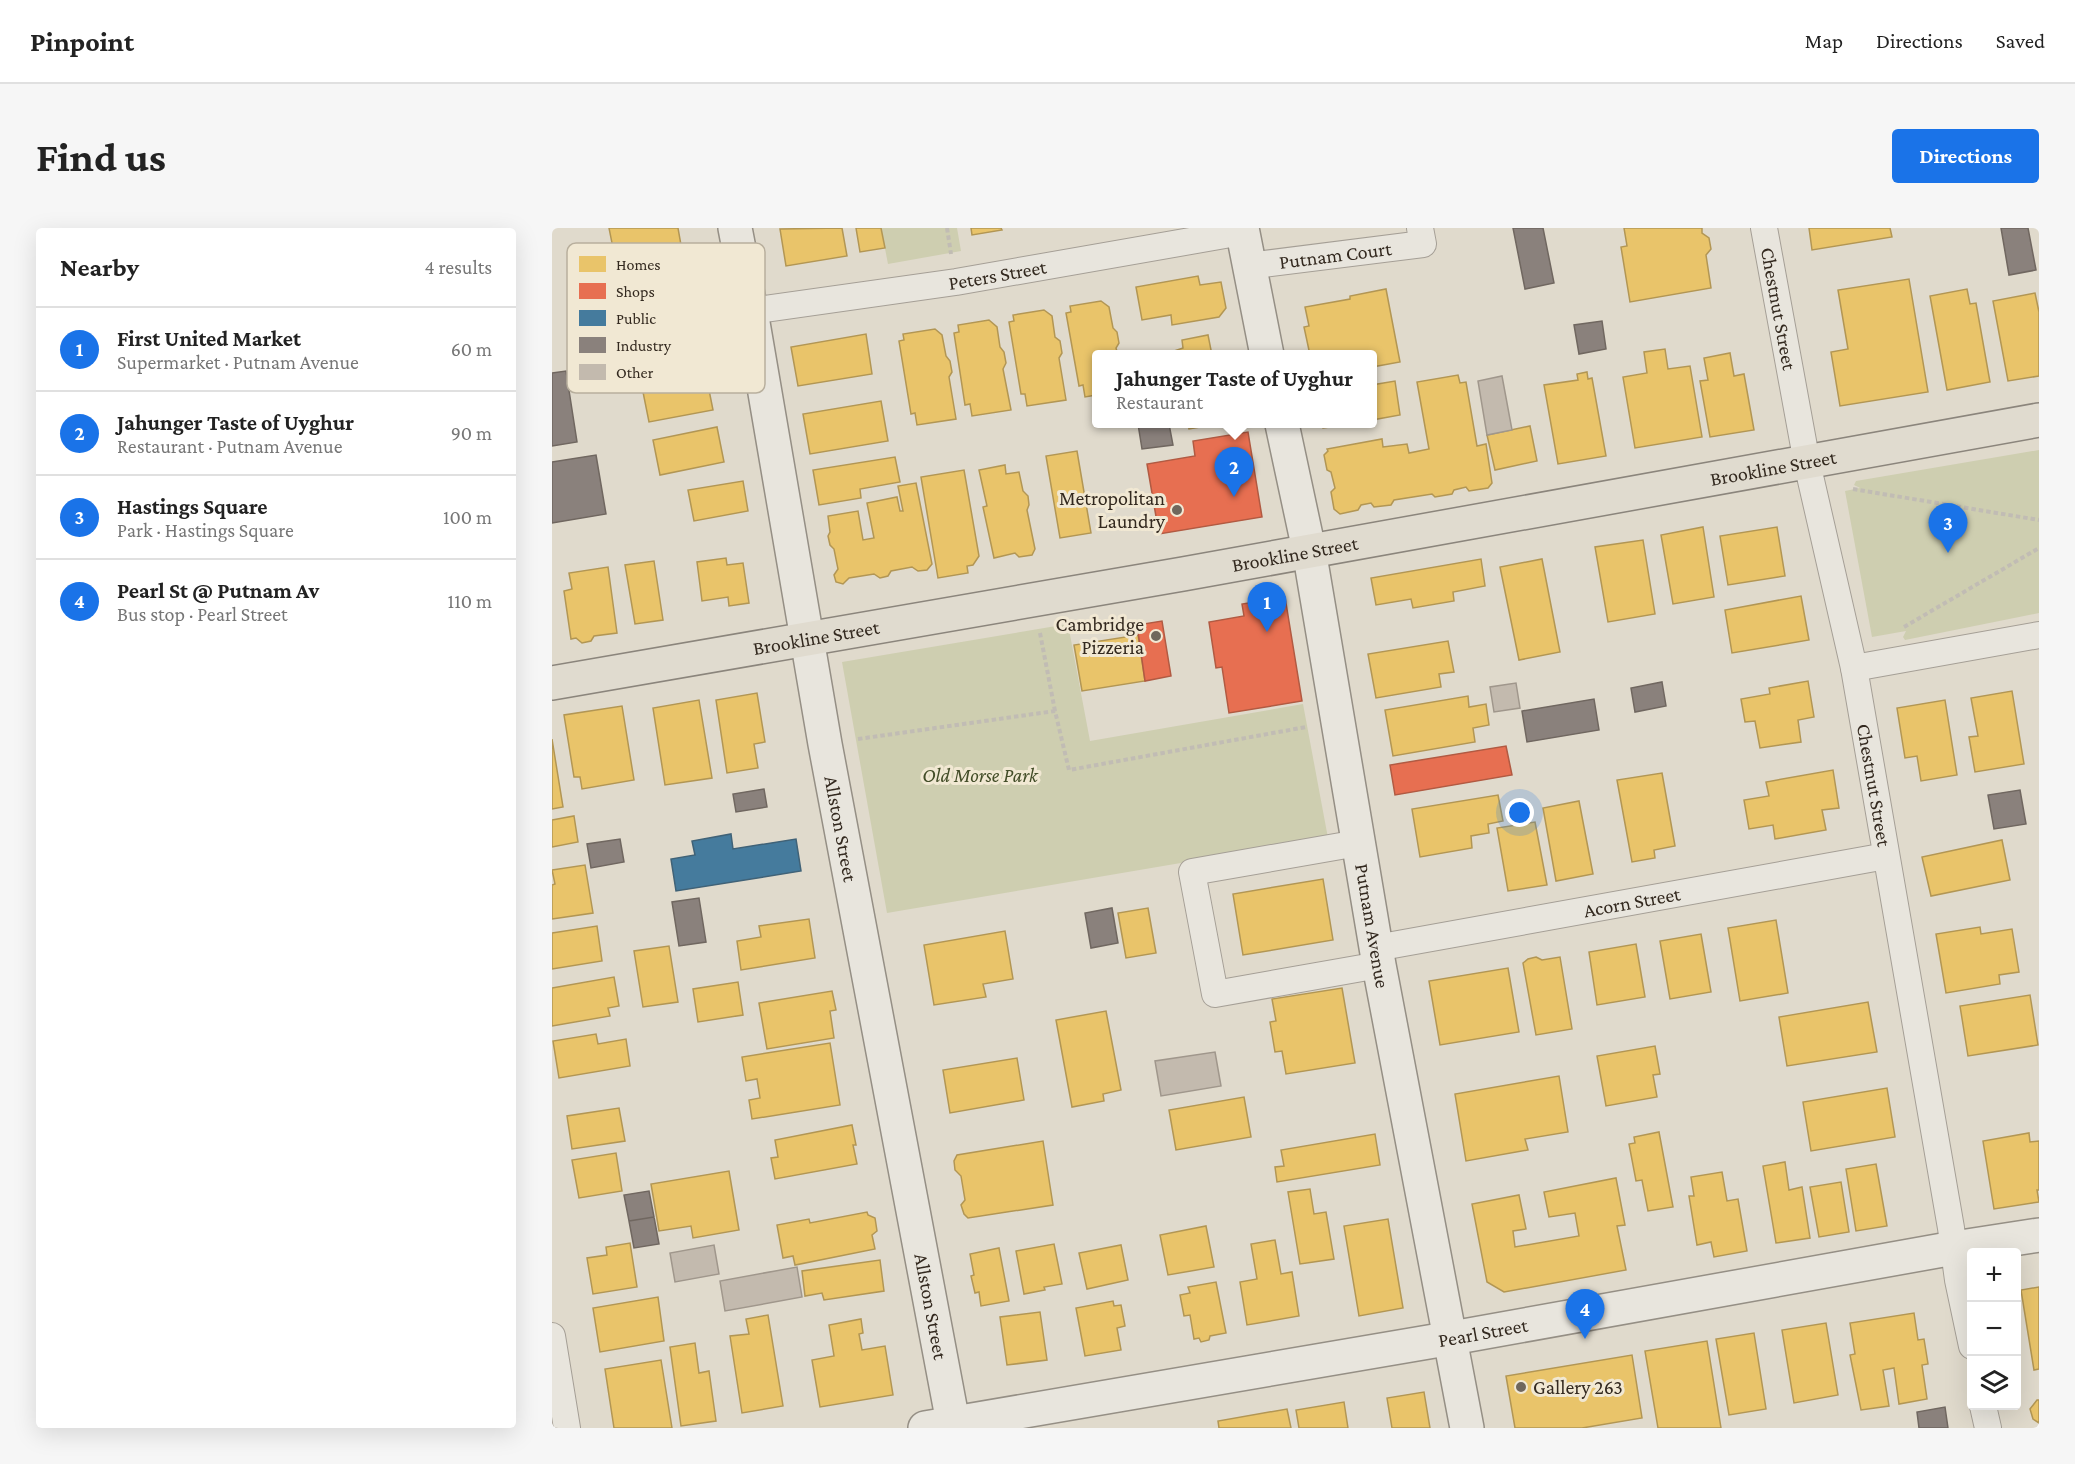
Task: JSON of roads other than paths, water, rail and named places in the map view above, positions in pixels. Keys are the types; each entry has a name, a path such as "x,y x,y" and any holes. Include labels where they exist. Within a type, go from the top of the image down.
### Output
{"main road":[{"name":"Brookline Street","path":"552,683 807,640 2039,420"}],"street":[{"name":"Allston Street","path":"735,228 738,243"},
{"name":"Chestnut Street","path":"1764,228 1807,463 1854,668 1967,1326"},
{"name":"Peters Street","path":"765,309 956,282 1242,230"},
{"path":"1242,230 1266,350"},
{"name":"Putnam Court","path":"1248,266 1421,236"},
{"name":"Allston Street","path":"765,389 944,1426"},
{"name":"Putnam Avenue","path":"1283,428 1309,550 1377,956 1452,1338 1467,1428"},
{"path":"1854,668 2039,636"},
{"name":"Acorn Street","path":"1358,843 1192,872 1215,994 1377,956 1886,856"},
{"name":"Pearl Street","path":"944,1426 2039,1235"},
{"path":"552,1336 567,1428"},
{"path":"1984,1410 1988,1428"}],"place":[{"name":"Jahunger Taste of Uyghur","path":"1234,497"},
{"name":"Metropolitan Laundry","path":"1177,510"},
{"name":"Hastings Square","path":"1948,553"},
{"name":"First United Market","path":"1267,632"},
{"name":"Cambridge Pizzeria","path":"1156,636"},
{"name":"Pearl St @ Putnam Av","path":"1585,1339"},
{"name":"Gallery 263","path":"1521,1387"}],"park label":[{"name":"Old Morse Park","path":"980,775"}]}
